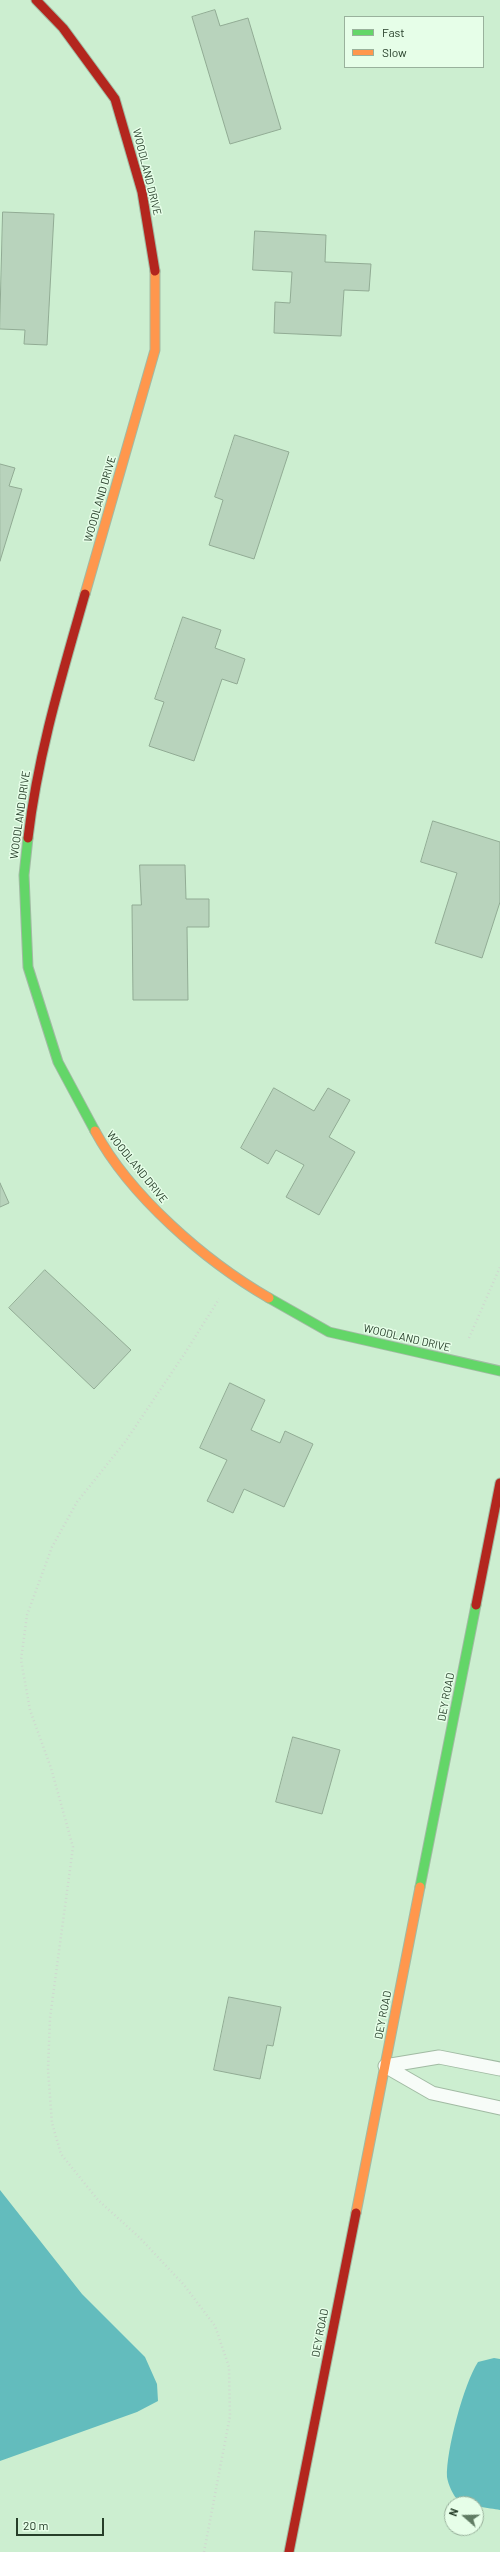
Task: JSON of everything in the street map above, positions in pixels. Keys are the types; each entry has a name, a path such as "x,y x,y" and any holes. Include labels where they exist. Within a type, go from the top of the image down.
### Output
{"street":[{"name":"WOODLAND DRIVE","path":"36,0 63,28 115,99 142,192 155,274 154,350 54,702 34,786 24,875 28,967 58,1062 103,1146 152,1207 233,1277 329,1332 500,1371"},
{"name":"DEY ROAD","path":"289,2552 500,1483"}],"lane":[{"path":"385,2066 439,2057 500,2069"},
{"path":"385,2066 432,2094 500,2108"}],"path":[{"path":"459,1362 500,1267"},
{"path":"204,2552 230,2416 229,2367 215,2326 184,2285 140,2238 98,2200 61,2154 52,2123 48,2070 50,2018 73,1847 51,1768 30,1710 21,1660 30,1609 52,1547 77,1502 125,1442 186,1353 233,1277"}],"water":[{"path":"0,2190 82,2294 145,2357 157,2384 158,2401 137,2412 0,2461"},
{"path":"494,2358 500,2359 500,2510 484,2508 484,2496 455,2496 448,2483 447,2477 449,2451 457,2418 467,2385 478,2362"}],"building":[{"path":"215,10 220,26 248,18 281,129 230,144 192,17"},
{"path":"3,212 54,214 47,345 24,344 25,330 0,329"},
{"path":"255,231 326,235 325,262 371,264 369,291 344,290 341,336 274,333 275,302 290,303 292,272 253,270"},
{"path":"235,435 289,452 254,559 209,545 223,500 215,497"},
{"path":"0,464 15,468 9,486 22,489 0,561"},
{"path":"183,617 221,630 215,648 245,659 237,684 222,679 194,761 149,746 164,702 155,699"},
{"path":"433,821 500,842 500,902 482,958 435,943 457,873 421,862"},
{"path":"140,865 185,865 186,899 209,899 209,927 187,927 188,1000 133,1000 132,905 141,905"},
{"path":"274,1088 314,1111 328,1088 350,1100 329,1137 355,1152 319,1215 286,1197 304,1165 276,1150 268,1164 241,1148"},
{"path":"0,1183 9,1203 0,1207"},
{"path":"45,1270 131,1350 94,1389 9,1308"},
{"path":"230,1383 265,1400 251,1430 280,1443 285,1431 313,1444 284,1507 244,1489 233,1513 207,1501 227,1460 200,1448"},
{"path":"293,1737 340,1750 322,1814 276,1802"},
{"path":"229,1997 281,2007 273,2046 267,2045 260,2079 214,2070"}],"traffic: fast":[{"path":"28,838 24,875 28,967 58,1062 95,1131"},
{"path":"269,1298 329,1332 500,1371"},
{"path":"420,1887 476,1605"}],"traffic: slow":[{"path":"85,594 155,350 155,271"},
{"path":"95,1131 110,1155 128,1179 171,1225 220,1265 269,1298"},
{"path":"356,2213 420,1887"}],"traffic: jam":[{"path":"36,0 63,28 115,99 142,192 155,271"},
{"path":"28,838 32,806 44,745 59,684 85,594"},
{"path":"476,1605 500,1483"},
{"path":"289,2552 356,2213"}]}
